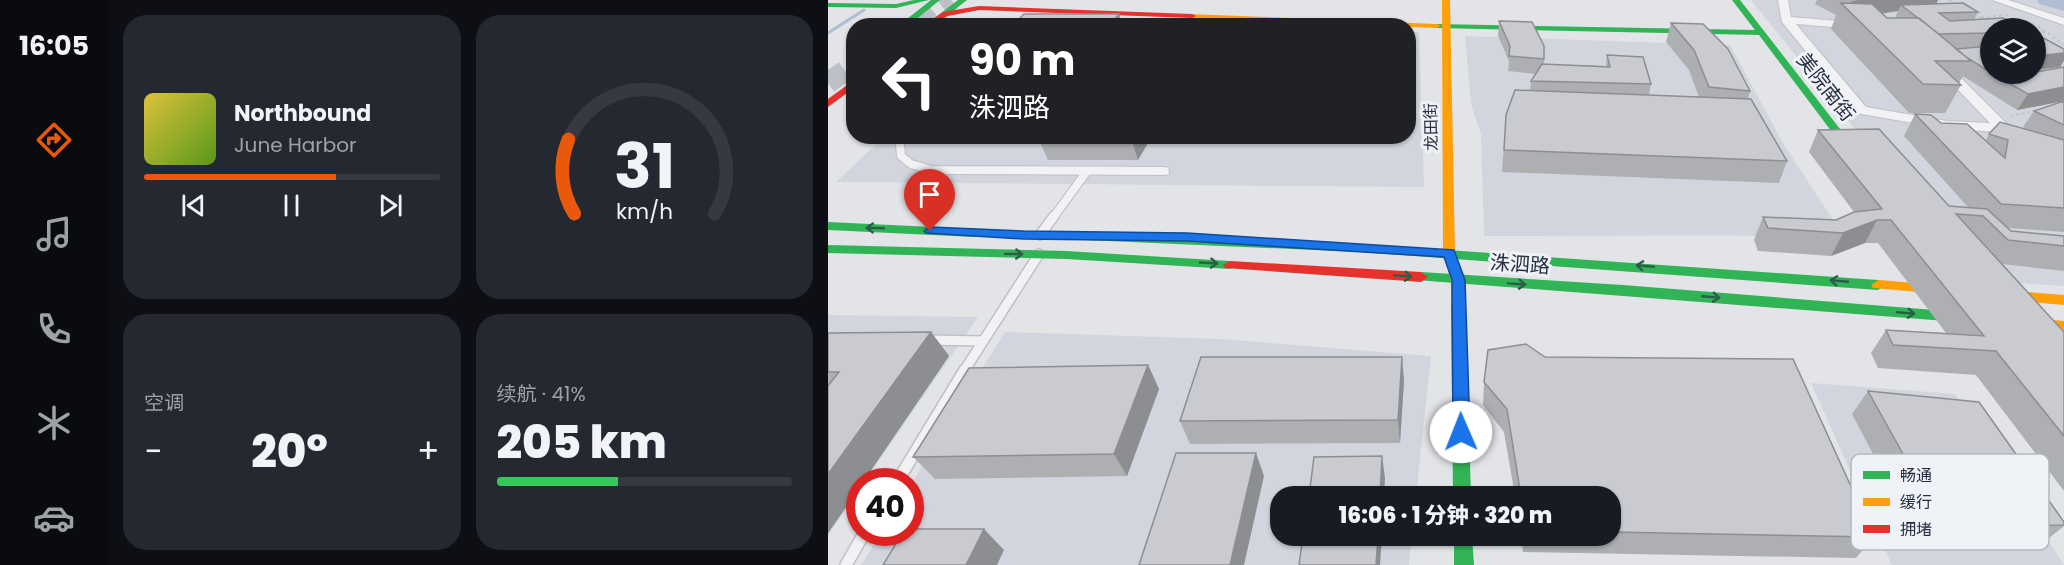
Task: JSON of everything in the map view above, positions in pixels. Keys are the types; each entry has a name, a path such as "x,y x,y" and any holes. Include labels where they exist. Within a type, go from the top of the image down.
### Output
{"main road":[{"path":"828,5 896,6 925,0"},
{"path":"912,18 936,0"},
{"path":"939,18 963,0"},
{"path":"1105,13 1117,0"},
{"name":"龙田街","path":"1446,0 1449,253 1458,280 1462,486"},
{"name":"美院南街","path":"1736,0 1862,165"},
{"path":"940,18 973,4 1105,13 1237,18"},
{"path":"896,6 906,9 905,18"},
{"path":"1416,25 1760,33"},
{"path":"828,104 846,89"},
{"path":"828,226 988,233"},
{"name":"洙泗路","path":"1024,235 1187,237 1449,253 1638,265 2064,300"},
{"name":"洙泗路","path":"828,249 1039,254 1623,290 2064,326"},
{"path":"1948,276 1990,321"},
{"path":"1463,546 1464,565"}],"street":[{"path":"1783,0 1786,20 1861,110 1947,125 1998,123"},
{"path":"1997,0 2064,22"},
{"path":"1786,20 1866,26"},
{"path":"1926,54 1971,94 1998,123 2039,147 2064,157"}],"lane":[{"path":"900,144 900,154 913,167 931,170 1165,171"},
{"path":"1040,235 1087,171"},
{"path":"906,468 1039,254"},
{"path":"911,340 983,341"},
{"path":"846,565 858,546"}],"path":[{"path":"1949,0 1959,6"},
{"path":"1969,11 1979,17 2015,15"},
{"path":"2046,32 2062,44"},
{"path":"2052,44 2062,44"},
{"path":"1998,123 2041,110"}],"shaded area":[{"path":"1751,0 2064,0 2064,286 2019,283 1960,259"},
{"path":"1416,32 1419,32 1424,187 836,182 877,144 1416,144"},
{"path":"1465,36 1730,45 1784,145 1843,235 1484,236 1481,134 1471,104"},
{"path":"828,315 978,317 874,468 846,468 846,509 828,536"},
{"path":"1005,332 1220,339 1431,356 1417,486 1270,486 1270,546 1411,546 1409,565 861,565 873,546 924,546 924,468 921,468"},
{"path":"1811,383 1955,394 1993,454 1851,454 1851,473"},
{"path":"2049,541 2064,565 1892,565 1885,550 2049,550"}],"building":[{"path":"1841,3 1872,4 1887,18 1919,18 1971,61 1935,61 1961,85 1923,84"},
{"path":"1963,3 1978,12 1939,13 1950,21 1980,19 1980,33 1939,34 1901,5"},
{"path":"1024,14 1119,14 1116,18 1020,18"},
{"path":"1499,21 1532,22 1544,46 1544,59 1509,56 1510,46"},
{"path":"1671,23 1703,24 1728,49 1750,91 1709,87 1694,50"},
{"path":"2046,39 2064,49 2064,53 2046,55"},
{"path":"1980,47 1980,66 1966,57 1956,49"},
{"path":"1607,55 1643,57 1651,84 1531,81 1542,64 1610,67"},
{"path":"2064,67 2064,87 2028,94 2010,84 2046,84 2046,70"},
{"path":"1515,90 1751,99 1787,161 1504,150 1506,115"},
{"path":"2064,101 2064,125 2034,111"},
{"path":"1915,114 1931,115 1941,123 1967,124 2005,158 2008,140 1989,134 2000,122 2064,140 2064,208 2001,204"},
{"path":"1879,129 1949,206 1987,209 2011,231 2064,236 2064,246 2008,240 1983,216 1956,214 2064,332 2064,436 1996,351 1893,345 1886,330 1984,336 1891,220 1877,220 1843,233 1768,228 1763,217 1836,220 1854,212 1882,209 1818,130"},
{"path":"931,332 828,474 828,386 839,372 828,372 828,333"},
{"path":"1526,344 1545,357 1793,359 1851,486 1851,537 1621,532 1621,486 1519,486 1507,409 1484,382 1488,350"},
{"path":"1201,357 1402,357 1398,420 1180,421"},
{"path":"1148,365 1114,454 913,457 969,368"},
{"path":"1868,391 1979,402 2016,454 1903,454"},
{"path":"1176,453 1256,453 1230,565 1139,565"},
{"path":"1382,456 1380,486 1310,486 1314,457"},
{"path":"2049,501 2064,522 2064,525 2049,525"},
{"path":"924,529 984,529 966,565 883,565 895,546 924,546"},
{"path":"1302,546 1377,546 1376,565 1299,565"}],"waterway":[{"path":"2045,0 2064,6"},
{"path":"851,18 864,10"},
{"path":"828,33 846,22"}],"tunnel":[{"path":"928,18 951,0"},
{"path":"828,83 846,70"}],"traffic: fast":[{"path":"828,5 896,6 925,0"},
{"path":"912,18 936,0"},
{"path":"939,18 963,0"},
{"path":"1736,0 1857,158"},
{"path":"1437,26 1760,33"},
{"path":"828,226 974,233"},
{"path":"1067,236 1360,248 1878,285"},
{"path":"828,249 1066,255 1230,265"},
{"path":"1421,277 1623,290 1972,318"},
{"path":"1458,303 1462,486"},
{"path":"1463,546 1464,565"}],"traffic: slow":[{"path":"1446,0 1449,253 1458,280 1458,303"},
{"path":"1192,16 1241,18"},
{"path":"1416,25 1437,26"},
{"path":"1878,285 2064,300"},
{"path":"2017,322 2064,326"}],"traffic: jam":[{"path":"940,18 946,14 979,8 1192,16"},
{"path":"828,104 846,89"},
{"path":"1230,265 1421,277"}],"route":[{"path":"930,231 1024,235 1187,237 1449,253 1458,280 1461,432"}]}
